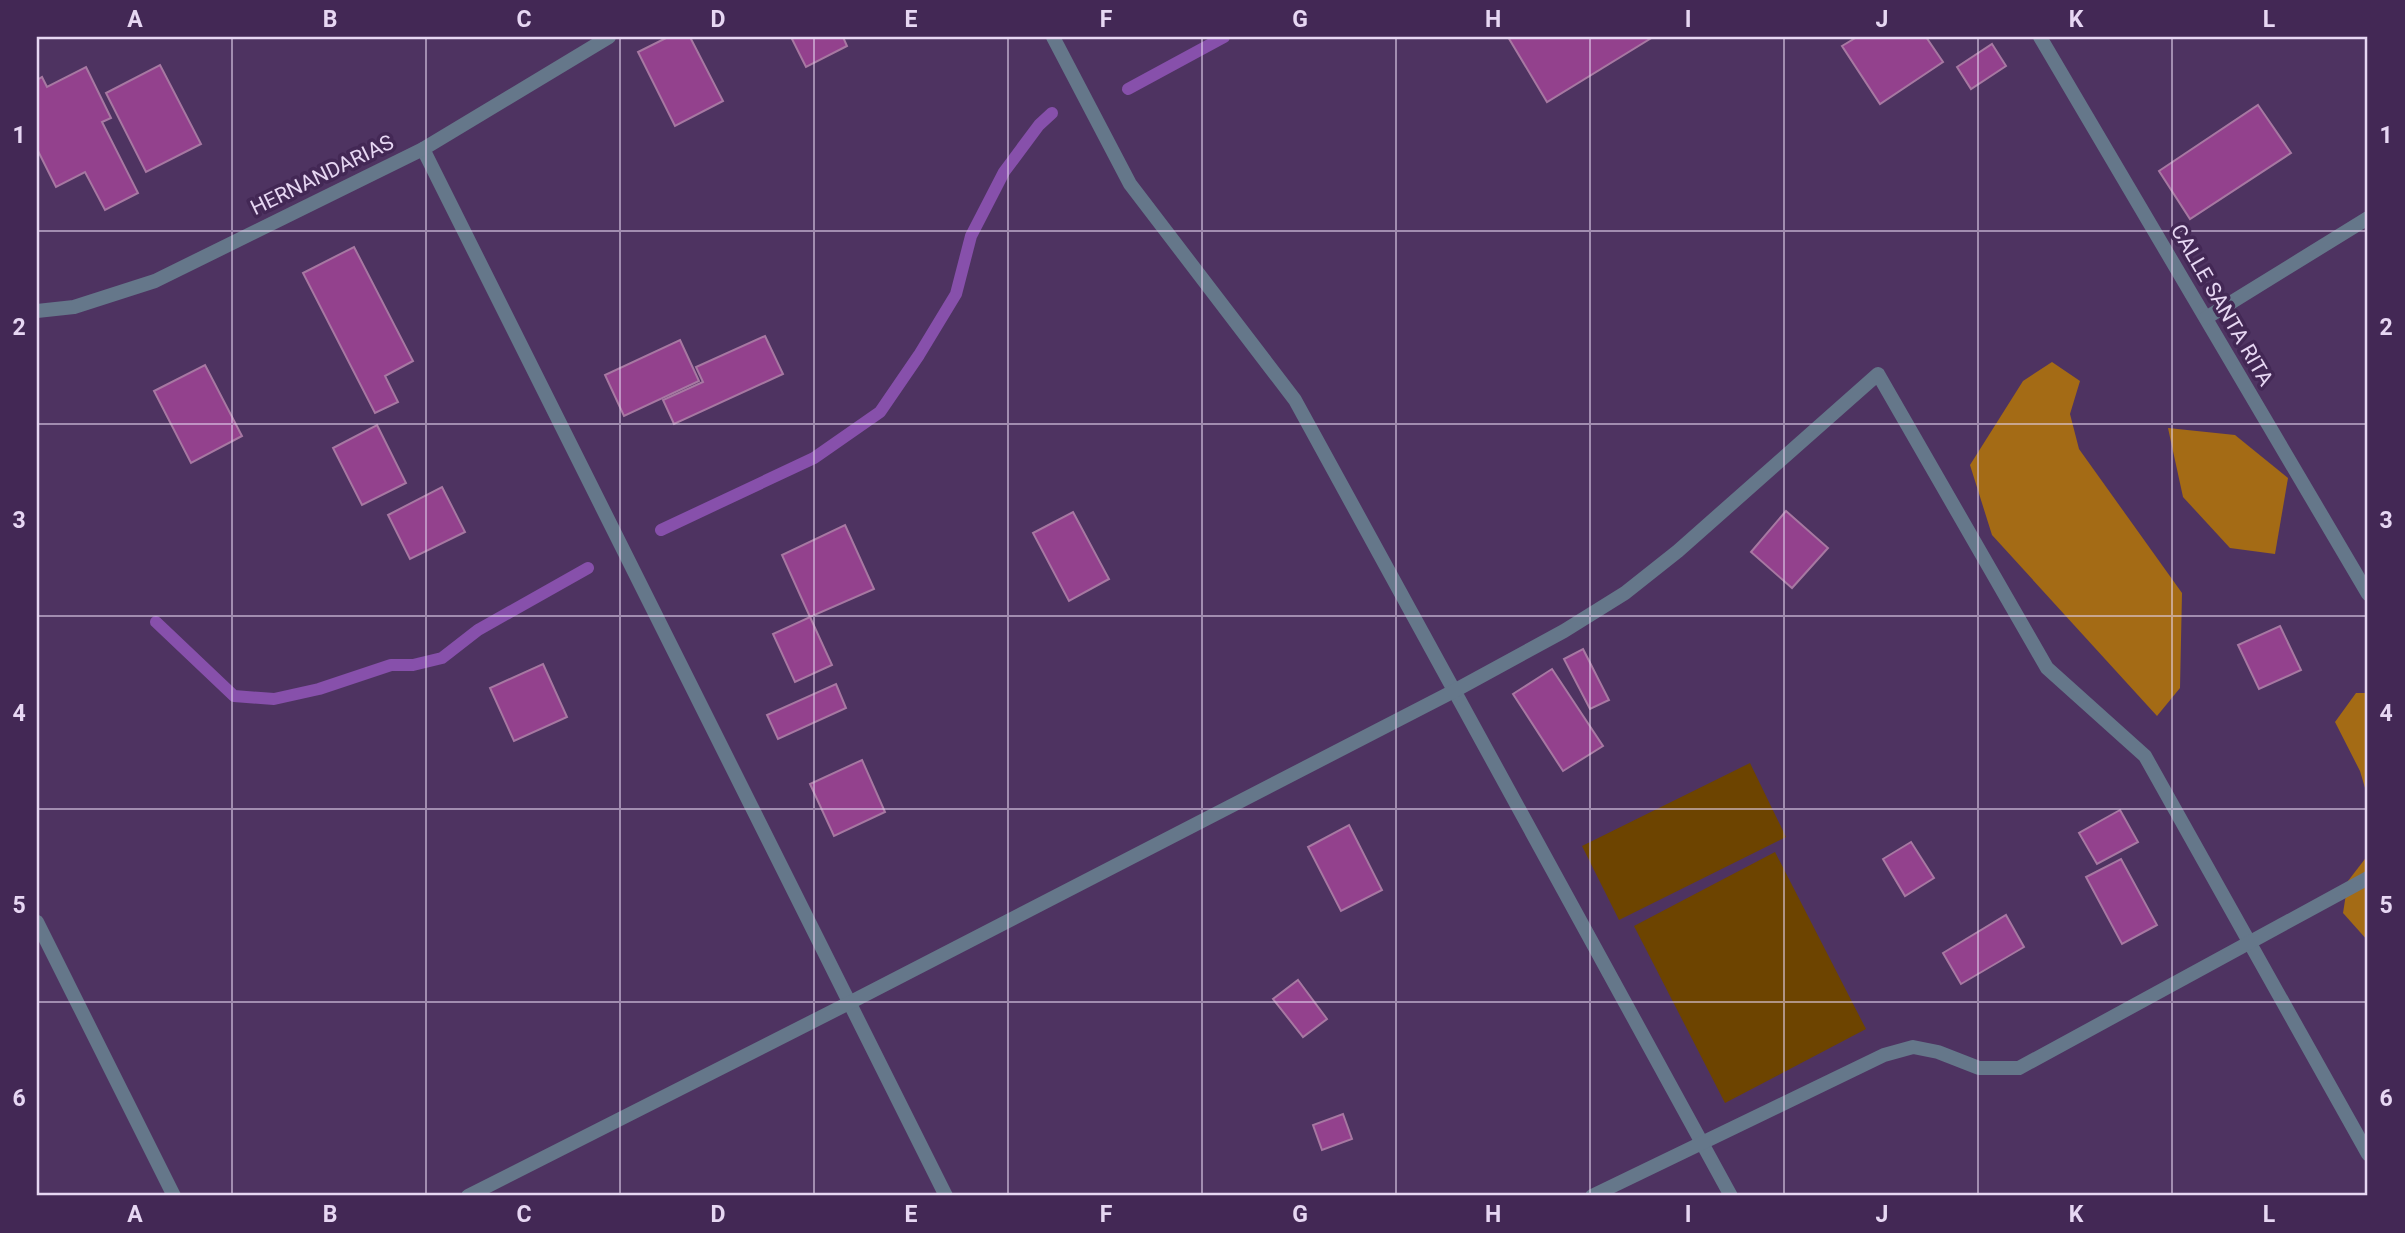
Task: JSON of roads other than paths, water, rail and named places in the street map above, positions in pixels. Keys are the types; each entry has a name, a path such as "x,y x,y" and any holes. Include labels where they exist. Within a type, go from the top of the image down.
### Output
{"street":[{"name":"HERNANDARIAS","path":"37,311 74,307 155,281 423,149 609,37"},
{"path":"1054,37 1130,184 1295,400 1731,1196"},
{"name":"CALLE SANTA RITA","path":"2040,37 2368,594"},
{"path":"423,149 946,1196"},
{"path":"2206,318 2368,218"},
{"path":"468,1196 849,1003 1454,691 1564,631 1625,593 1678,551 1878,374 2047,668 2145,755 2368,1154"},
{"path":"1592,1196 1884,1055 1913,1047 1938,1052 1979,1068 2019,1068 2368,878"},
{"path":"37,922 174,1196"}],"waterway":[{"path":"1128,89 1224,37"},
{"path":"661,530 814,458 880,412 956,294 971,236 1004,172 1039,125 1052,113"},
{"path":"156,622 234,696 274,699 319,689 391,665 413,665 442,658 478,630 588,568"}]}
